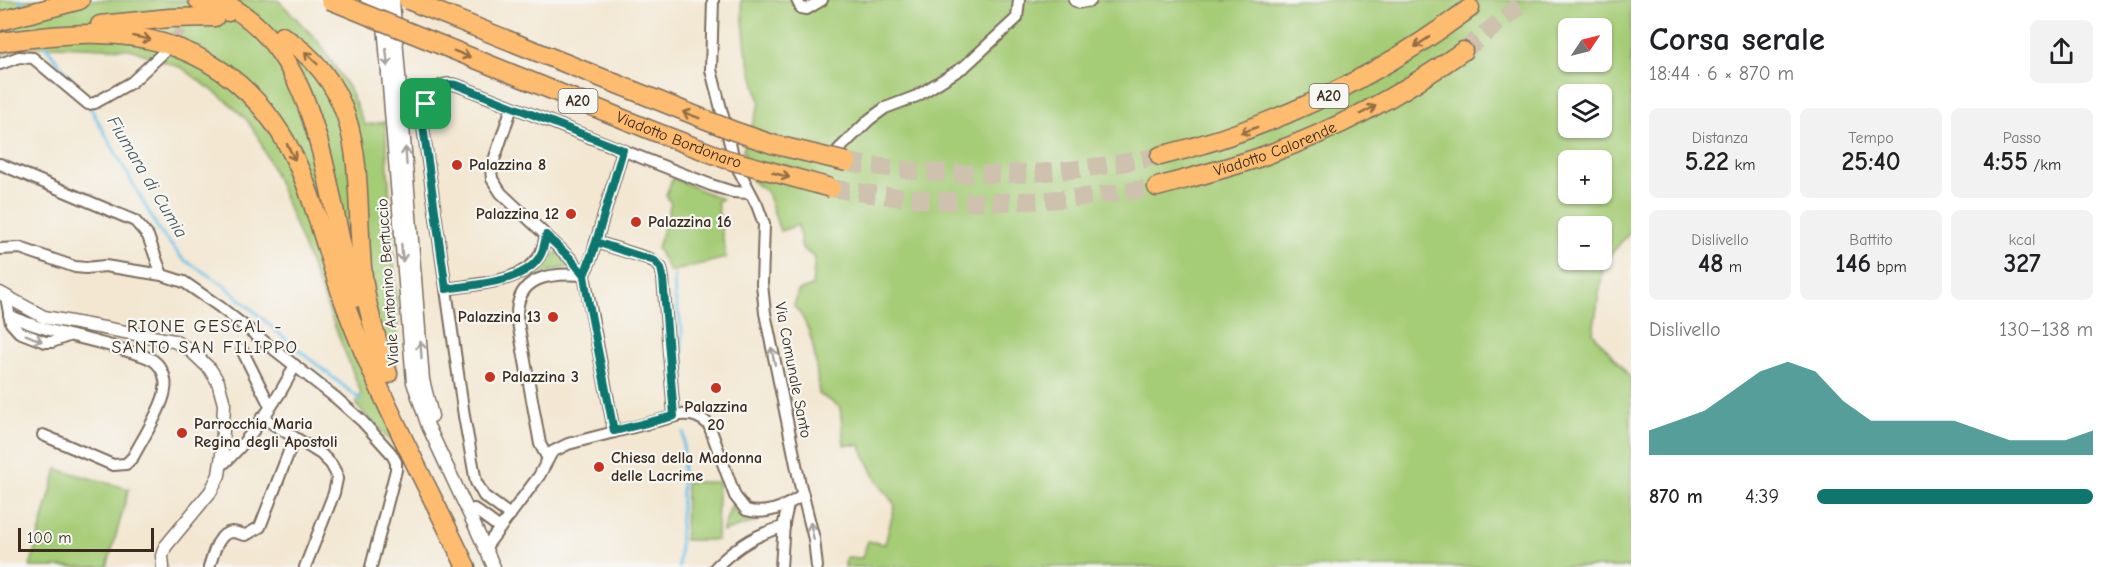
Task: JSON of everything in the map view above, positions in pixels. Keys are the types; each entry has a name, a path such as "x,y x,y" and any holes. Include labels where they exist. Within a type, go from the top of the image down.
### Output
{"highway":[{"path":"0,15 54,0"},
{"path":"0,21 80,0"},
{"path":"198,0 218,7 248,27 269,49 293,88 313,145 335,245 359,337"},
{"name":"Viadotto Bordonaro","path":"330,0 715,155 831,188"},
{"name":"Viadotto Bordonaro","path":"392,4 734,131 792,149 842,156"},
{"path":"0,36 170,18 232,7 260,29 280,53 294,76 309,112 319,143 354,294 365,328 478,567"},
{"name":"Viadotto Calorende","path":"1167,155 1258,126 1329,96 1388,64 1470,8"},
{"path":"0,42 87,34 132,36 161,42 190,52 213,65 235,80 261,106 291,151 316,211 343,299 376,379 466,567"},
{"path":"282,36 320,67 334,87 351,135 356,165 362,267 369,314 388,374"},
{"name":"Viadotto Calorende","path":"1157,187 1247,162 1326,131 1392,97 1463,51"}],"street":[{"path":"366,0 392,4"},
{"path":"797,0 801,8 807,9 822,0"},
{"path":"842,156 870,119 885,108 917,96 965,66 1017,18 1019,0"},
{"path":"1075,0 1080,2 1090,0"},
{"name":"Via Comunale Santo","path":"713,3 711,70 730,150 764,224 762,284 765,313 814,539 817,567"},
{"name":"Viale Antonino Bertuccio","path":"392,4 423,380 430,412 474,509 487,545"},
{"name":"Viale Antonino Bertuccio","path":"392,4 413,382 428,426 487,545"},
{"path":"0,64 19,57 33,58 88,104 95,103 132,82 163,53"},
{"path":"510,515 484,496 476,482 464,416 423,126 426,104 431,93 446,84 452,84 711,185 733,192 749,193"},
{"path":"512,107 492,164 492,179 501,193 570,258 584,275 614,431"},
{"path":"584,275 623,150"},
{"path":"0,164 131,218 148,236 162,275"},
{"path":"446,289 507,278 522,273 538,259 546,235"},
{"path":"596,242 650,259 661,268 674,416"},
{"path":"0,249 26,249 81,268 105,266 162,275 184,282 220,307 336,398 362,421 391,453 396,462 396,470 371,567"},
{"path":"548,459 540,444 517,310 523,291 534,280 553,276 584,275"},
{"path":"3,295 9,315 48,331 108,345 154,361 164,375 165,393 133,457 130,462 122,466 113,465 43,435"},
{"path":"3,295 37,314 52,319 174,341 199,357 214,375 224,404 217,481 165,547 162,556 163,567"},
{"path":"242,350 270,406"},
{"path":"220,467 234,454 262,417 286,384 295,365"},
{"path":"487,545 539,476 552,452 561,446 674,416 692,415 709,425 735,496 746,510 758,512 788,505 803,495"},
{"path":"262,417 321,454 336,473 334,493 305,567"},
{"path":"209,567 219,540 231,532 246,535 260,527 290,449"},
{"path":"781,567 788,505"},
{"path":"474,509 500,528"},
{"path":"716,567 727,555 759,534 784,527"},
{"path":"487,545 494,567"},
{"path":"487,545 499,567"}],"green space":[{"path":"0,0 278,0 318,41 348,87 365,125 385,122 398,324 396,378 375,389 408,459 356,405 361,393 279,184 258,137 247,120 228,102 182,68 130,49 58,46 23,48 0,55"},
{"path":"741,0 1631,0 1631,231 1612,253 1612,216 1558,216 1558,270 1603,270 1593,333 1631,378 1631,567 845,567 846,557 862,558 868,541 885,544 895,505 877,481 860,445 844,445 840,407 819,394 810,336 801,315 794,306 798,291 812,286 815,258 802,248 798,225 780,231 767,192 752,181 743,150 760,103 746,50"},
{"path":"673,178 722,199 717,202 726,258 670,272 657,248 671,204 666,195"},
{"path":"557,252 571,266 527,277"},
{"path":"57,469 129,489 107,567 30,567"},
{"path":"686,482 718,482 717,540 685,540"},
{"path":"731,506 743,518 758,521 722,532"}],"waterway":[{"name":"Fiumara di Cumia","path":"20,0 23,4"},
{"name":"Fiumara di Cumia","path":"44,44 80,91"},
{"name":"Fiumara di Cumia","path":"90,107 160,232 183,259 224,285 290,343 361,400"},
{"path":"674,276 675,298 682,329 683,405"},
{"path":"679,567 684,433"}],"tunnel":[{"path":"1463,51 1527,0"},
{"path":"166,49 191,17"},
{"path":"847,162 927,172 1003,174 1080,169 1160,156"},
{"path":"831,188 914,199 994,202 1074,198 1157,187"}],"place":[{"name":"Palazzina 8","path":"457,165"},
{"name":"Palazzina 12","path":"571,214"},
{"name":"Palazzina 16","path":"636,222"},
{"name":"Palazzina 13","path":"553,317"},
{"name":"Palazzina 3","path":"490,377"},
{"name":"Palazzina 20","path":"716,388"},
{"name":"Parrocchia Maria Regina degli Apostoli","path":"182,433"},
{"name":"Chiesa della Madonna delle Lacrime","path":"599,467"}],"district":[{"name":"RIONE GESCAL - SANTO SAN FILIPPO","path":"205,336"}],"route":[{"path":"426,104 423,111 423,126 446,289 507,278 522,273 533,265 542,253 546,235 584,275 591,259 596,242 655,261 663,273 674,416 614,431 587,294 584,275 591,259 623,150 457,85 446,84 435,89 426,104"}]}
